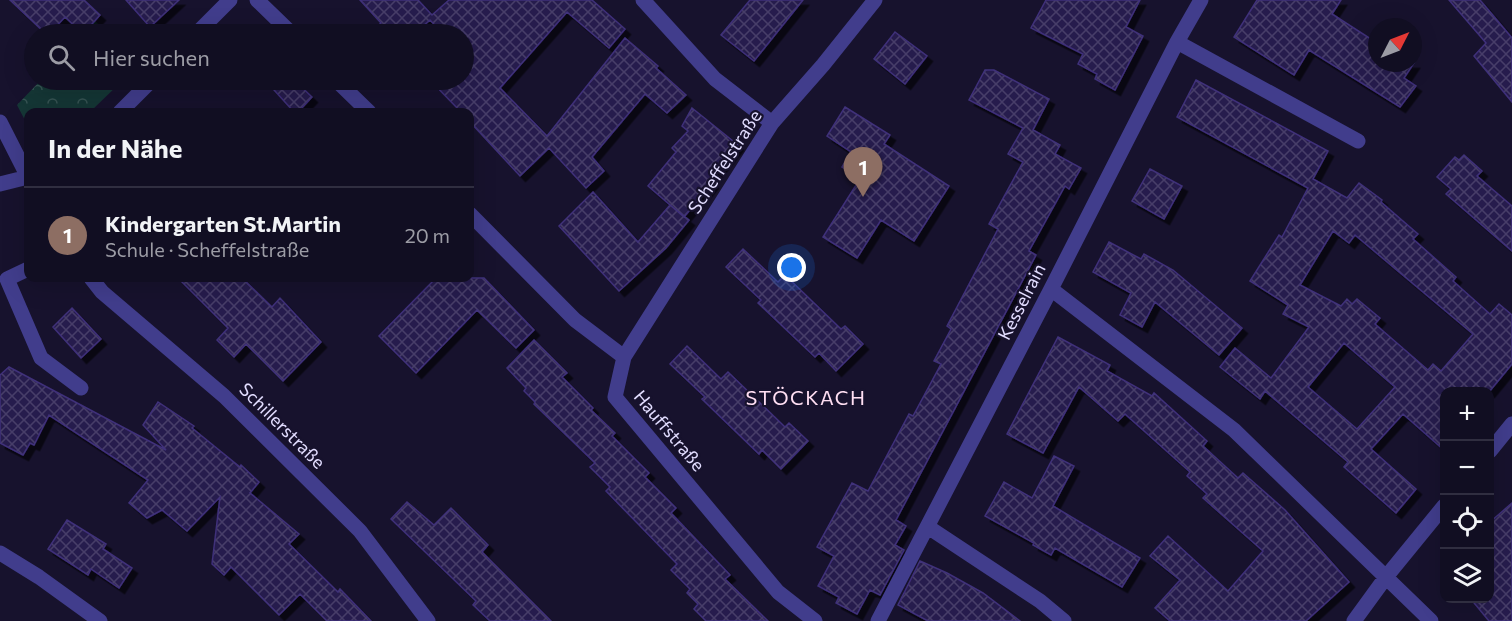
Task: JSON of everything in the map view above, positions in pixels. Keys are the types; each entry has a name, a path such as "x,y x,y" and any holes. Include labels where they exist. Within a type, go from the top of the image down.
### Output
{"street":[{"path":"206,24 230,0"},
{"path":"257,0 282,24"},
{"path":"643,0 716,79 772,123"},
{"name":"Scheffelstraße","path":"624,357 772,123 823,65 875,0"},
{"name":"Kesselrain","path":"878,621 1177,42 1201,0"},
{"path":"1177,42 1358,141"},
{"path":"124,108 142,90"},
{"path":"346,90 365,108"},
{"path":"0,122 24,169"},
{"path":"0,184 24,178"},
{"path":"474,218 575,320 624,357"},
{"path":"24,271 7,279 42,358 81,388"},
{"name":"Schillerstraße","path":"94,282 102,292 224,396 360,531 428,621"},
{"path":"1051,289 1234,430 1431,621"},
{"name":"Hauffstraße","path":"624,357 615,397 778,592 815,621"},
{"path":"1494,446 1512,424"},
{"path":"1354,621 1386,577 1440,511"},
{"path":"928,527 1040,601 1064,621"},
{"path":"0,553 39,577 100,621"}],"green space":[{"path":"31,90 113,90 94,108 24,108 24,118 17,105"}],"building":[{"path":"10,0 84,0 100,15 92,24 72,24 65,17 58,24 35,24"},
{"path":"126,0 179,0 153,24 147,24"},
{"path":"360,0 418,0 432,15 449,0 592,0 625,29 609,48 567,12 500,88 547,136 625,38 658,66 656,68 686,95 667,113 645,94 592,157 604,171 586,188 549,148 520,176 474,126 474,108 457,108 440,90 474,90 474,24 434,24 430,20 425,24 381,23"},
{"path":"750,0 803,0 754,61 721,35"},
{"path":"1046,0 1140,0 1126,27 1143,36 1115,90 1095,79 1097,74 1078,64 1083,54 1031,28"},
{"path":"1257,0 1341,0 1332,14 1368,37 1368,72 1408,72 1404,78 1416,86 1400,107 1309,50 1294,75 1234,37"},
{"path":"1449,0 1480,0 1512,38 1512,102 1474,56 1486,43"},
{"path":"895,32 927,56 905,84 874,59"},
{"path":"985,70 994,70 1049,99 1033,130 1060,145 1055,154 1081,168 1069,189 1065,186 1029,251 1036,255 896,520 906,526 895,545 904,550 880,595 870,590 857,614 836,603 839,597 818,586 834,556 817,547 852,483 868,491 909,414 913,416 941,364 934,361 951,329 947,326 998,229 989,224 1023,162 1008,154 1023,128 969,100"},
{"path":"1196,80 1328,151 1313,179 1347,198 1359,183 1382,200 1381,202 1418,234 1413,239 1456,277 1453,281 1490,314 1499,304 1512,315 1512,364 1493,387 1440,387 1440,446 1403,414 1371,449 1416,489 1396,513 1344,467 1348,462 1265,391 1260,399 1220,367 1235,348 1271,378 1309,327 1283,314 1288,305 1250,281 1279,235 1282,237 1308,188 1177,117","holes":["1333,231 1349,243 1355,235 1473,334 1441,371 1433,364 1428,370 1375,324 1380,318 1357,299 1352,304 1347,299 1341,306 1300,285","1344,343 1395,387 1357,429 1308,387"]},
{"path":"274,90 305,90 312,97 302,108 290,108"},
{"path":"845,107 890,135 884,144 949,186 914,241 881,220 857,258 823,237 860,179 842,167 851,152 827,136"},
{"path":"692,108 738,145 710,180 713,183 684,217 648,186 676,152 672,148 688,131 682,126"},
{"path":"1464,155 1482,171 1477,176 1512,206 1512,251 1446,194 1451,189 1437,177 1455,157 1459,160"},
{"path":"1150,169 1182,186 1164,219 1132,201"},
{"path":"593,192 638,242 670,205 689,220 666,248 619,291 559,226"},
{"path":"1109,242 1141,259 1144,254 1173,270 1242,328 1219,355 1155,302 1142,327 1120,315 1131,293 1093,272"},
{"path":"743,249 778,282 785,275 841,329 845,326 863,344 836,371 819,353 815,357 758,303 761,300 726,267"},
{"path":"474,278 484,278 534,330 516,348 477,310 416,373 379,336 432,282 474,282"},
{"path":"182,282 246,282 272,307 280,298 321,342 283,381 246,344 234,357 217,340 228,328"},
{"path":"72,308 101,339 81,358 53,327"},
{"path":"1058,337 1110,365 1107,371 1152,396 1154,393 1207,441 1203,446 1238,478 1243,473 1285,510 1349,582 1306,621 1170,621 1155,608 1180,580 1150,556 1168,536 1228,591 1263,551 1203,498 1207,494 1187,476 1190,472 1125,414 1118,421 1079,387 1043,453 1007,434"},
{"path":"534,340 567,373 562,377 615,433 612,436 649,473 645,477 676,508 671,513 730,575 725,579 768,621 706,621 694,609 698,604 687,593 690,589 671,570 677,564 606,491 610,487 590,467 595,463 534,404 535,402 524,391 526,388 507,368"},
{"path":"687,346 721,379 728,372 785,427 789,423 808,441 781,469 762,450 759,454 702,399 705,397 670,364"},
{"path":"9,367 166,450 143,425 158,402 194,426 192,428 240,467 241,465 259,482 250,493 299,534 289,544 338,592 340,589 371,621 327,621 300,594 279,615 231,567 224,575 212,564 220,497 187,531 162,510 147,518 129,503 148,480 49,415 34,445 30,443 23,455 0,443 0,375"},
{"path":"1054,456 1074,466 1053,506 1140,558 1122,587 1055,548 1051,555 985,516 1004,482 1032,498"},
{"path":"407,502 434,525 451,508 488,545 482,552 551,621 490,621 473,605 476,601 391,519"},
{"path":"1512,503 1512,621 1489,621 1474,603 1494,603 1494,519"},
{"path":"67,520 106,544 103,549 132,568 119,588 91,569 88,575 48,549"},
{"path":"920,561 983,593 1020,621 928,621 898,605"}],"place":[{"name":"Kindergarten St.Martin","path":"863,197"}],"district":[{"name":"STÖCKACH","path":"806,398"}]}
